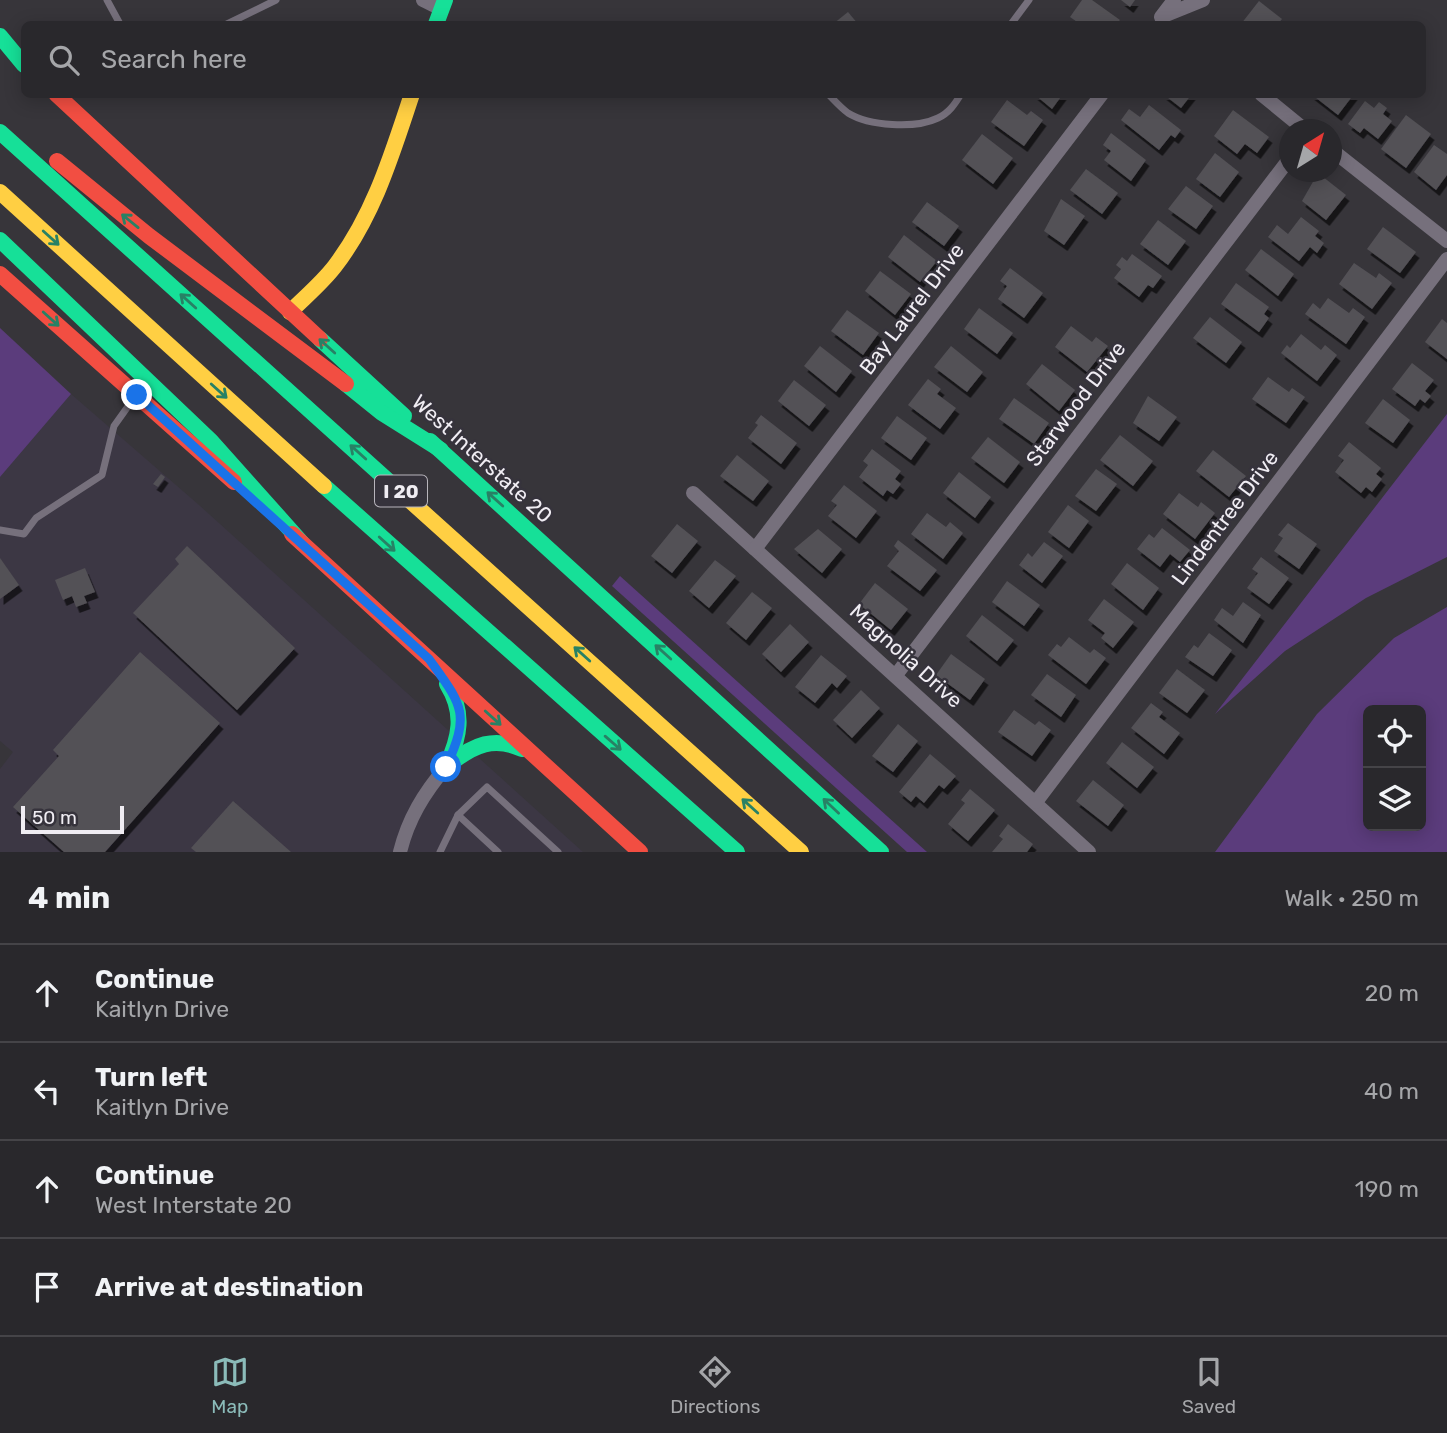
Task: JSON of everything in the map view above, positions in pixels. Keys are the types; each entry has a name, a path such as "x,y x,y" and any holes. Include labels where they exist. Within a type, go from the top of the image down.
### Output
{"main road":[{"path":"0,36 21,61"},
{"path":"0,43 21,61"},
{"name":"West Interstate 20","path":"60,98 290,312 881,852"},
{"path":"290,312 335,265 368,216 411,98"},
{"path":"0,122 24,134 149,236 293,343 382,414 441,450"},
{"name":"I 20","path":"0,132 801,852"},
{"name":"I 20","path":"0,192 423,576 737,852"},
{"path":"0,240 211,441 302,543"},
{"path":"0,274 302,543 640,852"},
{"path":"429,659 456,696 463,723 446,767"},
{"path":"446,767 472,746 487,741 502,741 542,762"}],"street":[{"path":"423,0 440,11"},
{"path":"1163,21 1174,0"},
{"path":"1164,21 1203,0"},
{"name":"Bay Laurel Drive","path":"755,549 1099,98"},
{"path":"1266,98 1292,119"},
{"path":"1342,158 1447,241"},
{"name":"Starwood Drive","path":"896,675 1279,172"},
{"name":"Lindentree Drive","path":"1036,802 1447,259"},
{"name":"Magnolia Drive","path":"693,494 1089,852"},
{"path":"400,852 407,825 431,784 446,767"}],"lane":[{"path":"107,0 118,21"},
{"path":"256,0 259,8"},
{"path":"232,21 276,0"},
{"path":"1013,21 1029,0"},
{"path":"832,98 847,112 859,118 873,122 902,122 936,119 948,111 958,98"},
{"path":"0,530 23,534 46,511 95,482 102,475 114,426 137,395"},
{"path":"440,852 458,815 487,787 558,852"},
{"path":"458,815 498,852"}],"shaded area":[{"path":"0,328 71,394 0,477"},
{"path":"71,394 199,505 583,852 0,852 0,769 13,752 0,741 0,477"},
{"path":"1447,414 1447,557 1366,598 1285,651 1215,714"},
{"path":"620,576 927,852 907,852 612,586"},
{"path":"1447,607 1447,852 1215,852 1317,714 1394,638"}],"building":[{"path":"1082,0 1092,0 1120,20 1076,21 1070,17"},
{"path":"1121,0 1135,0 1130,7"},
{"path":"1259,1 1282,19 1280,21 1243,21"},
{"path":"848,12 856,21 837,21"},
{"path":"1039,98 1060,98 1052,109"},
{"path":"1168,98 1189,98 1181,108"},
{"path":"1316,98 1351,98 1338,115"},
{"path":"1007,100 1027,115 1031,111 1043,120 1024,146 991,122"},
{"path":"1365,101 1374,108 1379,102 1387,108 1383,114 1392,121 1378,139 1364,128 1360,133 1348,124"},
{"path":"1149,105 1181,130 1175,138 1171,135 1159,150 1121,120 1129,109 1140,117"},
{"path":"1233,110 1269,137 1257,153 1245,144 1237,154 1214,136"},
{"path":"1406,115 1431,134 1406,168 1381,149"},
{"path":"1111,133 1146,160 1131,181 1104,160 1111,151 1103,145"},
{"path":"982,134 1013,158 993,184 962,160"},
{"path":"1434,145 1447,154 1447,175 1436,190 1414,172"},
{"path":"1215,153 1239,172 1220,197 1196,179"},
{"path":"1086,169 1118,193 1102,214 1070,190"},
{"path":"1313,182 1329,182 1346,195 1326,220 1302,201"},
{"path":"1186,186 1213,206 1196,229 1168,209"},
{"path":"1061,199 1085,216 1064,245 1044,231"},
{"path":"927,202 959,226 944,246 912,222"},
{"path":"1301,217 1319,231 1315,236 1324,243 1317,253 1310,247 1299,261 1268,237 1277,225 1288,234"},
{"path":"1158,220 1186,241 1168,265 1140,244"},
{"path":"1383,227 1416,252 1400,273 1367,249"},
{"path":"904,235 937,261 920,282 888,257"},
{"path":"1261,249 1294,274 1278,296 1245,270"},
{"path":"1132,254 1162,276 1153,288 1148,285 1139,297 1114,278 1121,269 1116,265 1122,257 1127,261"},
{"path":"1354,263 1376,278 1379,273 1392,283 1372,309 1339,284"},
{"path":"1010,268 1043,293 1024,318 998,299 1007,286 1000,281"},
{"path":"880,271 911,294 895,315 865,291"},
{"path":"1236,283 1269,307 1264,314 1269,318 1259,332 1221,304"},
{"path":"1328,298 1349,313 1353,308 1365,317 1346,344 1305,314 1313,303 1320,309"},
{"path":"979,308 1013,333 997,354 964,329"},
{"path":"847,310 879,333 863,355 831,331"},
{"path":"1210,317 1242,342 1226,363 1193,338"},
{"path":"1442,319 1447,323 1447,359 1425,342"},
{"path":"1071,326 1092,342 1096,337 1108,346 1087,372 1055,347"},
{"path":"1301,334 1321,350 1325,345 1337,355 1317,381 1281,353 1287,345 1290,348"},
{"path":"820,346 852,371 836,392 804,366"},
{"path":"951,346 983,372 967,392 934,367"},
{"path":"1412,363 1434,380 1425,391 1431,396 1425,403 1420,399 1415,406 1392,389"},
{"path":"1042,364 1075,390 1059,411 1026,384"},
{"path":"1268,377 1289,392 1292,388 1305,397 1286,423 1252,399"},
{"path":"928,379 941,389 937,394 956,408 940,429 908,405"},
{"path":"794,380 826,405 809,426 778,401"},
{"path":"1148,396 1177,417 1159,441 1133,423"},
{"path":"1014,398 1049,423 1034,444 999,419"},
{"path":"1383,399 1410,420 1393,443 1365,423"},
{"path":"761,415 797,443 781,464 748,438 758,425 755,423"},
{"path":"897,416 927,438 911,460 881,438"},
{"path":"1120,435 1153,461 1133,486 1100,460"},
{"path":"988,437 1020,462 1004,483 971,458"},
{"path":"1349,442 1381,468 1376,474 1382,479 1372,492 1366,487 1361,493 1335,472 1344,460 1338,456"},
{"path":"872,449 901,471 895,479 901,484 893,494 887,490 883,496 859,477 868,465 863,461"},
{"path":"1213,450 1246,476 1229,497 1196,471"},
{"path":"737,455 769,481 753,501 720,476"},
{"path":"1096,469 1117,484 1096,511 1075,496"},
{"path":"959,472 991,497 975,518 943,493"},
{"path":"161,474 165,477 158,487 153,484"},
{"path":"844,485 877,511 856,538 828,516 837,505 831,501"},
{"path":"1179,493 1198,507 1201,502 1215,513 1195,539 1163,514"},
{"path":"1068,505 1089,521 1069,548 1048,532"},
{"path":"927,513 946,527 950,522 963,533 943,559 911,534"},
{"path":"1288,523 1317,544 1299,569 1274,551 1283,538 1278,535"},
{"path":"677,524 698,541 672,573 651,556"},
{"path":"1162,528 1190,550 1180,562 1170,554 1160,567 1137,549 1149,534 1154,538"},
{"path":"818,529 842,549 822,573 794,549"},
{"path":"898,540 937,570 920,591 887,566 899,551 894,546"},
{"path":"1044,542 1063,556 1042,583 1019,565 1028,553 1032,557"},
{"path":"187,546 295,648 237,710 133,613 179,564 175,559"},
{"path":"1261,557 1289,578 1269,604 1247,588 1258,573 1252,569"},
{"path":"0,558 19,585 0,599"},
{"path":"715,560 736,576 709,608 689,591"},
{"path":"1127,563 1159,588 1143,610 1111,584"},
{"path":"85,568 95,592 84,596 87,603 76,607 72,596 63,600 55,580"},
{"path":"1007,581 1040,605 1024,626 992,602"},
{"path":"875,583 908,609 891,630 859,604"},
{"path":"752,592 772,608 746,640 726,623"},
{"path":"1104,599 1134,622 1113,648 1101,638 1105,633 1088,620"},
{"path":"1243,602 1261,615 1243,643 1214,620 1222,608 1233,616"},
{"path":"982,615 1014,640 997,661 966,636"},
{"path":"790,624 809,642 781,672 762,654"},
{"path":"1209,633 1232,650 1213,676 1185,657 1194,645 1198,648"},
{"path":"1069,637 1090,653 1094,649 1106,658 1086,684 1048,655 1057,644 1061,647"},
{"path":"140,652 220,723 105,852 64,852 13,807 59,756 53,750"},
{"path":"951,654 985,679 970,700 936,675"},
{"path":"821,655 847,676 837,688 832,683 815,703 795,687"},
{"path":"1177,669 1205,690 1187,713 1159,693"},
{"path":"1047,674 1076,695 1061,717 1031,695"},
{"path":"861,690 880,708 852,738 833,720"},
{"path":"1151,703 1163,712 1159,717 1180,733 1164,754 1131,728"},
{"path":"1014,710 1035,725 1039,721 1051,730 1032,756 998,732"},
{"path":"898,724 918,741 893,772 872,756"},
{"path":"1122,742 1154,767 1137,788 1106,763"},
{"path":"930,754 956,776 944,789 939,785 924,803 916,796 911,802 899,792"},
{"path":"1093,780 1124,805 1108,826 1076,801"},
{"path":"970,789 995,810 968,841 948,824 965,803 961,800"},
{"path":"233,801 291,852 196,852 191,848"},
{"path":"1008,824 1033,844 1027,852 992,852 1003,839 999,836"}],"traffic: fast":[{"path":"437,21 445,0"},
{"path":"0,36 21,61"},
{"path":"0,132 396,488"},
{"path":"0,240 211,441 302,543"},
{"path":"320,339 404,416"},
{"path":"346,384 382,413 441,450"},
{"path":"430,441 881,852"},
{"path":"324,486 737,852"},
{"path":"446,767 455,745 458,725 456,705 447,684"},
{"path":"451,763 468,751 485,744 502,743 522,749"}],"traffic: slow":[{"path":"290,312 330,272 361,226 381,183 411,98"},
{"path":"0,192 324,486"},
{"path":"396,488 801,852"}],"traffic: jam":[{"path":"60,98 320,339"},
{"path":"57,161 149,236 346,384"},
{"path":"0,274 234,482"},
{"path":"292,534 640,852"}],"route":[{"path":"137,395 429,659 456,696 463,723 459,740 446,767"}]}
